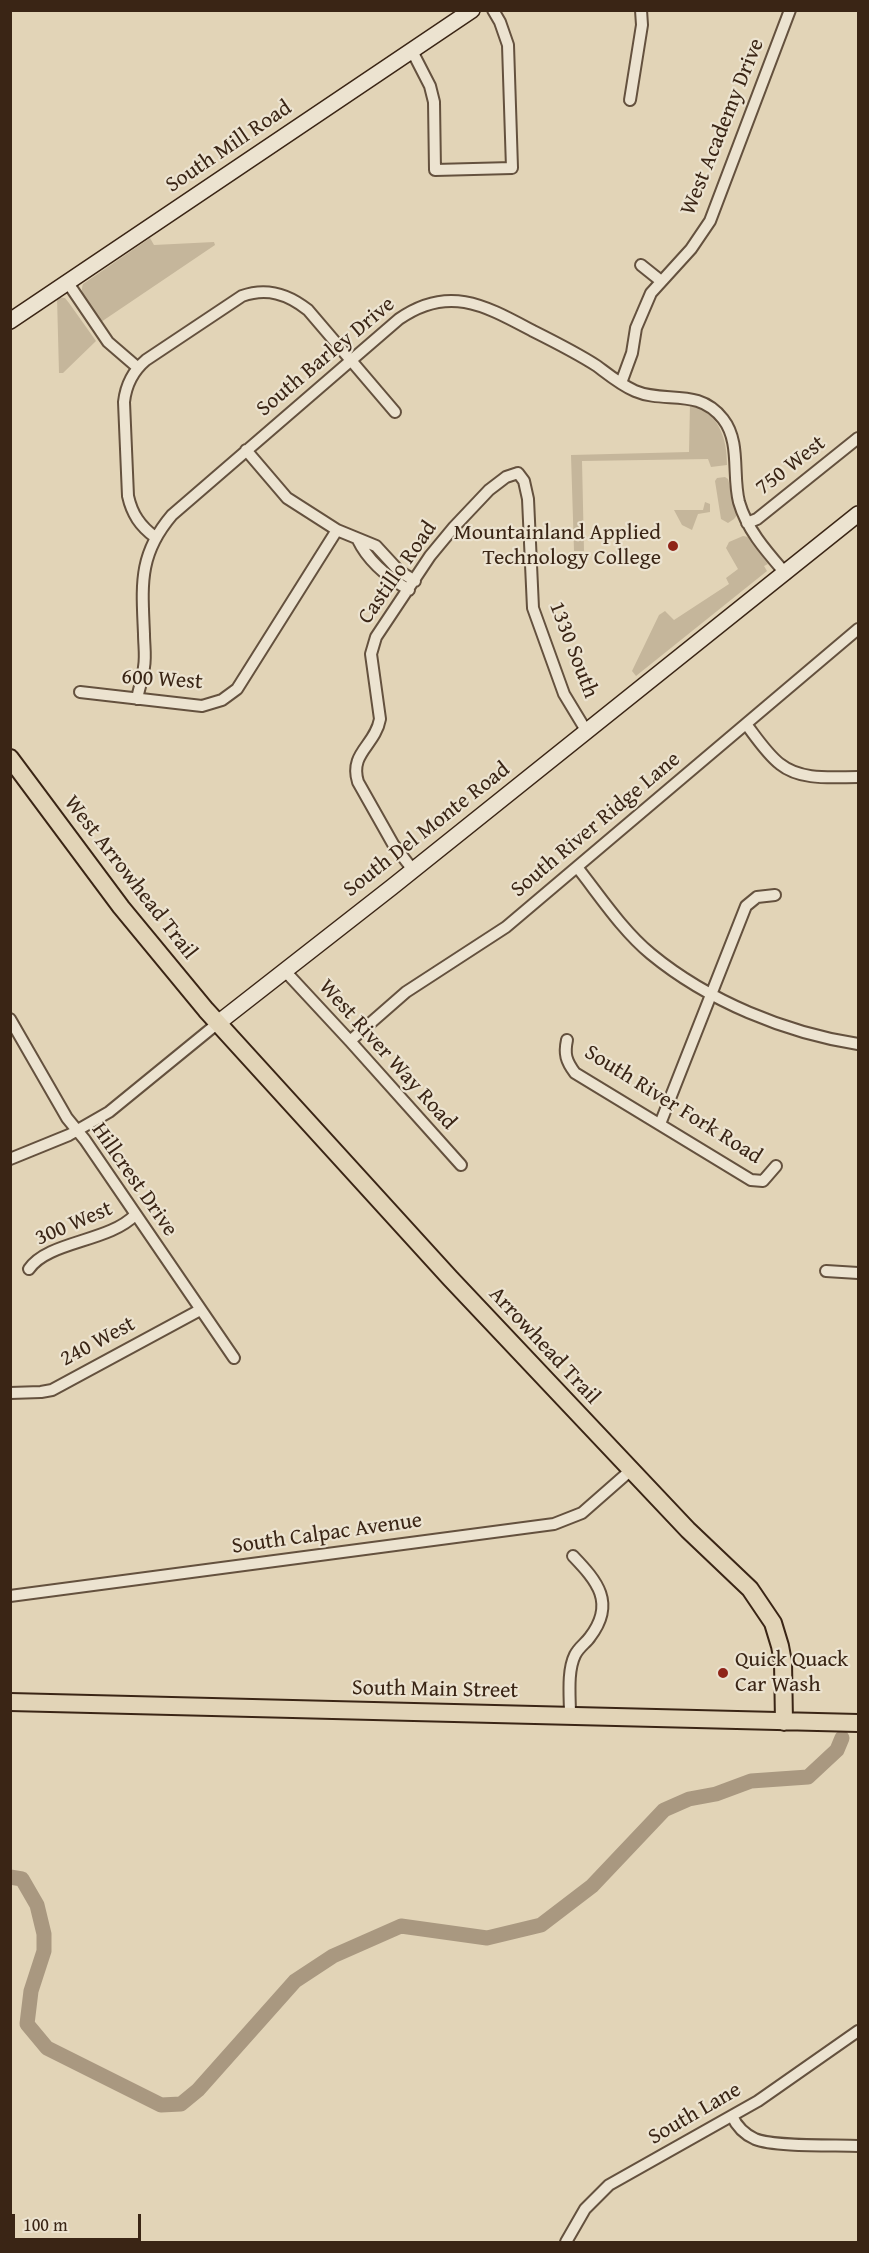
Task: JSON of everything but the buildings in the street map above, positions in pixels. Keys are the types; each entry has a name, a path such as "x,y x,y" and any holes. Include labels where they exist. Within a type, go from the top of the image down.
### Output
{"main road":[{"name":"West Arrowhead Trail","path":"10,758 121,907 218,1023"},
{"name":"Arrowhead Trail","path":"218,1023 450,1278 688,1530 750,1589 773,1623 780,1646 783,1662 784,1722"},
{"name":"South Main Street","path":"10,1702 858,1723"}],"street":[{"name":"South Mill Road","path":"10,321 472,10"},
{"path":"412,51 430,86 434,102 435,170 512,168 508,45 501,22 493,10"},
{"path":"630,100 642,24 641,10"},
{"name":"West Academy Drive","path":"621,383 629,367 636,328 643,308 661,281 691,249 710,221 790,10"},
{"path":"641,265 661,281"},
{"path":"68,283 108,342 137,367"},
{"path":"137,699 145,666 143,578 155,537 137,520 128,496 124,402 130,380 137,367 242,296 254,292 278,293 308,310 395,412"},
{"name":"South Barley Drive","path":"155,537 172,515 350,359 408,312 434,302 454,300 471,302 488,308 578,354 621,383 646,395 691,397 714,410 723,419 734,444 739,502 747,523"},
{"name":"750 West","path":"747,523 757,519 858,438"},
{"path":"246,450 287,498 337,530 376,546 412,586"},
{"name":"Castillo Road","path":"413,870 384,829 354,771 360,753 372,741 378,730 380,719 371,654 376,637 430,556 481,498 506,477 518,473"},
{"name":"1330 South","path":"518,473 524,481 528,499 533,608 564,694 587,732"},
{"name":"South Del Monte Road","path":"10,1160 77,1131 121,1103 218,1023 786,574 858,514"},
{"path":"747,523 786,574"},
{"name":"600 West","path":"80,692 202,706 222,700 237,689 337,530"},
{"name":"South River Ridge Lane","path":"350,1041 406,992 506,927 858,629"},
{"path":"746,724 773,757 789,769 804,775 858,777"},
{"path":"577,867 650,954 711,995 789,1029 858,1044"},
{"path":"660,1124 746,906 757,897 775,895"},
{"name":"West River Way Road","path":"285,972 461,1165"},
{"name":"Hillcrest Drive","path":"11,1022 67,1118 85,1140 234,1358"},
{"name":"South River Fork Road","path":"567,1040 565,1051 567,1062 575,1073 751,1180 763,1181 776,1166"},
{"name":"300 West","path":"29,1269 42,1256 119,1227 135,1215"},
{"path":"826,1271 858,1273"},
{"name":"240 West","path":"10,1393 41,1392 57,1387 200,1310"},
{"name":"South Calpac Avenue","path":"10,1596 554,1524 582,1513 631,1470"},
{"path":"570,1715 572,1663 602,1615 602,1594 599,1586 573,1556"},
{"name":"South Lane","path":"566,2242 585,2209 609,2185 732,2116 798,2075 858,2031"},
{"path":"732,2116 741,2130 767,2143 858,2146"}],"shaded area":[{"path":"150,238 154,245 214,242 215,245 101,322 84,299 83,284"},
{"path":"57,297 65,298 96,341 63,373 59,373"},
{"path":"690,404 708,414 719,428 725,445 727,465 711,467 708,459 582,461 584,551 574,551 571,455 689,452"},
{"path":"717,478 728,479 737,515 728,523 721,519 715,481"},
{"path":"705,502 710,504 710,512 698,514 692,530 682,525 674,510 703,510"},
{"path":"743,536 748,537 768,564 764,566 767,571 636,676 632,671 659,615 665,611 674,620 729,584 726,578 738,569 726,548 729,542"}],"waterway":[{"path":"10,1877 22,1879 37,1905 44,1934 44,1951 31,1991 27,2024 47,2048 161,2105 181,2104 198,2090 295,1981 333,1956 401,1926 487,1938 541,1925 592,1886 664,1810 689,1799 716,1794 751,1781 808,1777 837,1750 842,1738"}],"place":[{"name":"Mountainland Applied Technology College","path":"673,546"},
{"name":"Quick Quack Car Wash","path":"723,1673"}]}
